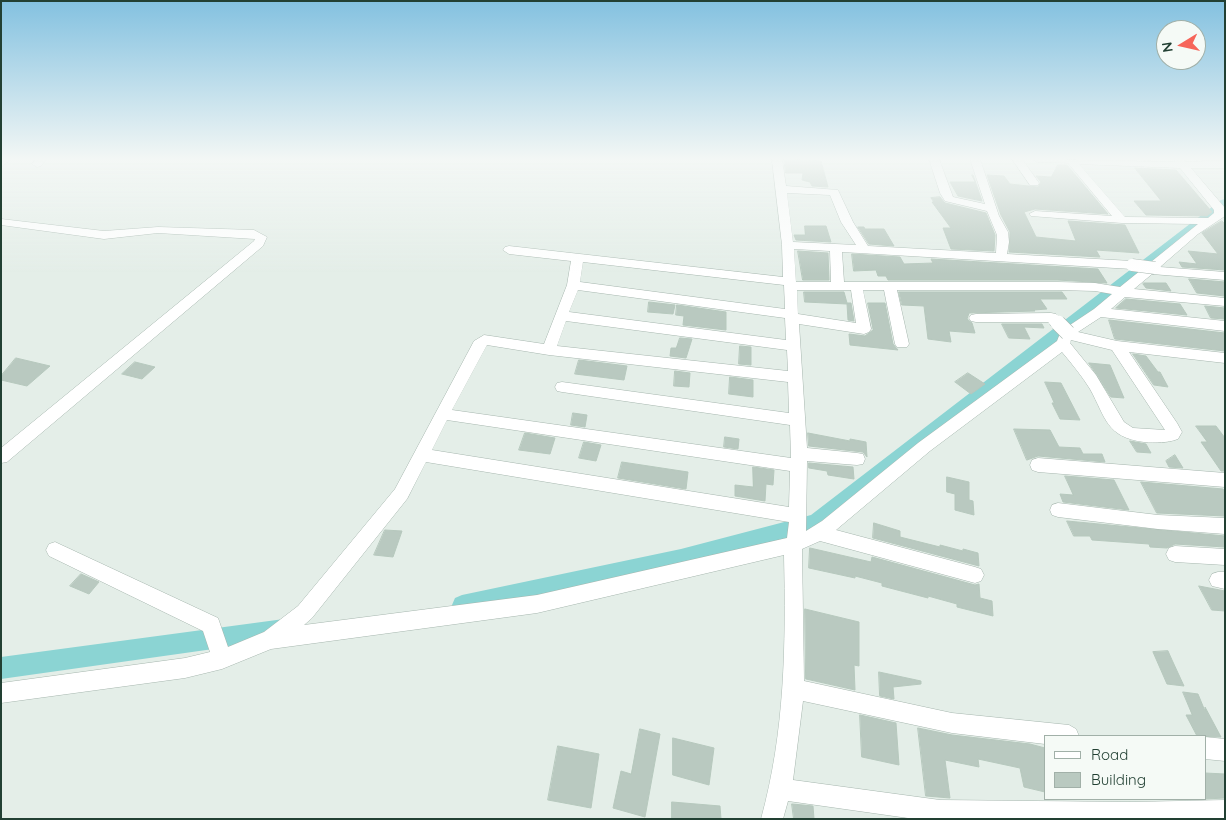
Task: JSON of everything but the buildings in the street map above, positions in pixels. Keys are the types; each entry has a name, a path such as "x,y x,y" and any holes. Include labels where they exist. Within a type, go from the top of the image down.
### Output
{"street":[{"path":"772,819 781,789 794,689 799,460 788,245 783,197"},
{"path":"836,197 847,222 864,249"},
{"path":"949,197 992,209"},
{"path":"988,197 993,217 1002,232 1003,247 1000,258"},
{"path":"1102,197 1122,220"},
{"path":"1207,197 1217,216"},
{"path":"1034,214 1122,220 1190,221 1217,216"},
{"path":"819,533 924,447 1154,269 1217,216"},
{"path":"1,222 104,235 158,230 245,234 261,237 259,244 1,457"},
{"path":"788,245 1000,258 1075,260 1225,276"},
{"path":"836,248 838,286"},
{"path":"509,250 790,284 890,287 984,285 1095,287 1122,292 1225,302"},
{"path":"549,350 573,285 578,258"},
{"path":"573,285 791,316 864,329 856,285"},
{"path":"890,287 902,344"},
{"path":"1099,312 1225,326"},
{"path":"563,316 793,346"},
{"path":"976,318 1050,317 1065,337 1118,425 1123,430 1150,435 1173,435 1172,427 1117,346"},
{"path":"1065,337 1117,346 1225,358"},
{"path":"271,639 305,612 401,494 479,344 484,340 549,350 794,377"},
{"path":"562,387 798,420"},
{"path":"444,414 799,460 857,458"},
{"path":"422,455 819,533 975,575"},
{"path":"1038,465 1225,480"},
{"path":"1058,510 1158,522 1225,526"},
{"path":"1,692 185,668 218,647 397,621 537,604 796,529"},
{"path":"55,550 211,625 218,647"},
{"path":"1175,554 1225,557"},
{"path":"794,689 952,723 1060,735"},
{"path":"1206,748 1225,750"},
{"path":"781,789 941,815 1225,811"}],"waterway":[{"path":"462,605 681,558 816,522 1225,203"},
{"path":"1,668 284,629"}]}
